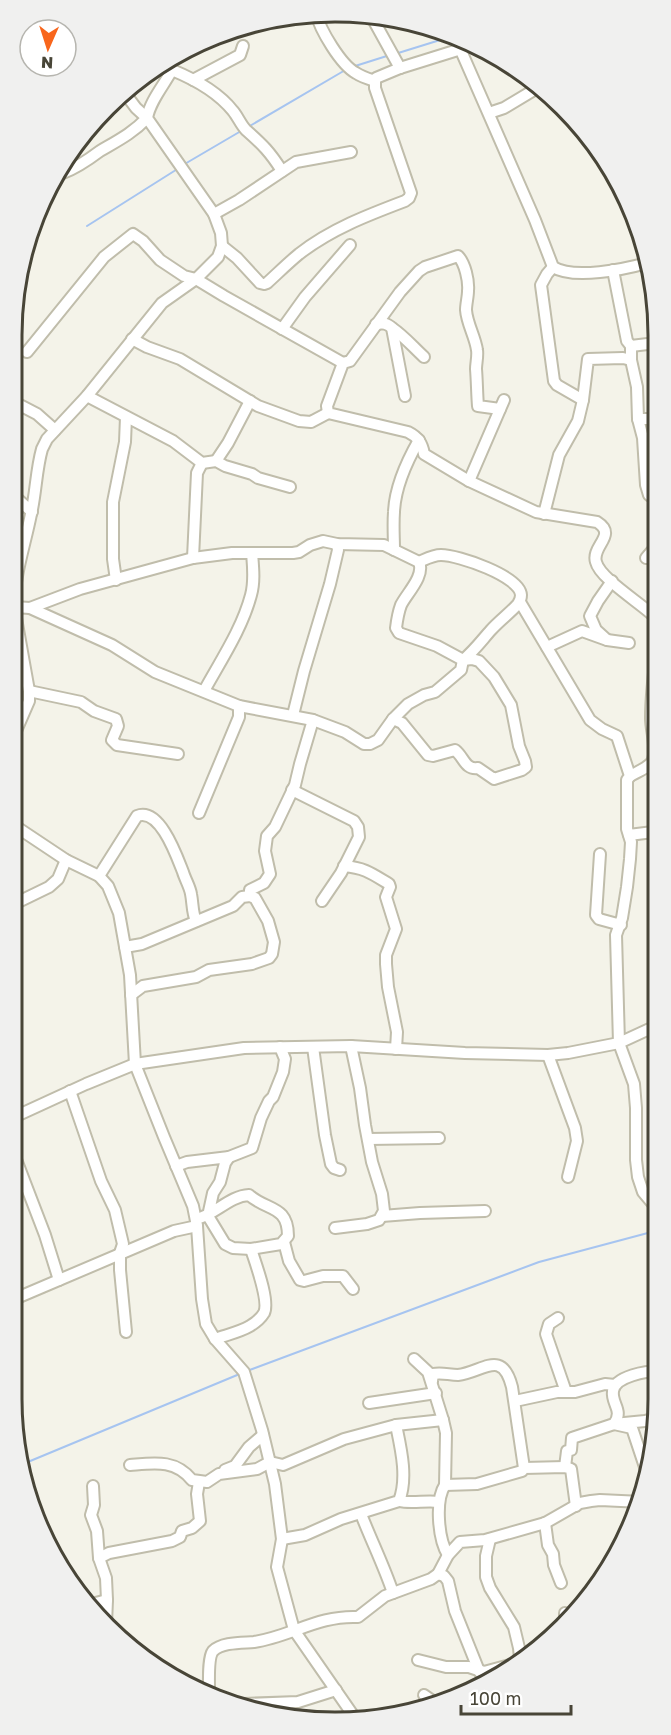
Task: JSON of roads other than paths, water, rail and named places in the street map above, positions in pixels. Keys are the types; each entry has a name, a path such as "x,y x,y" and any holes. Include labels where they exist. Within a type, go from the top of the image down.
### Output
{"street":[{"path":"318,23 331,45 353,71 375,81"},
{"path":"376,25 400,68"},
{"path":"194,80 240,55 243,46"},
{"path":"222,246 237,258 260,283 264,284 299,254 327,235 361,217 409,198 411,193 375,88 376,78 460,48"},
{"path":"461,49 553,267 567,272 614,270 640,264"},
{"path":"172,68 218,96 233,110 245,129 255,136 273,156 282,171"},
{"path":"70,170 130,135 147,118 168,71"},
{"path":"489,113 504,108 532,91"},
{"path":"22,547 32,512 42,449 46,439 87,396 162,303 196,279 218,256 222,246 221,233 214,214 147,118 130,99"},
{"path":"214,214 296,162 351,152"},
{"path":"27,352 104,257 132,234 143,241 160,260 184,276 196,279 343,363 350,362 400,292 419,271 458,256 466,274 468,288 466,308 469,327 477,350 478,406 502,405 469,482"},
{"path":"282,329 305,297 350,245"},
{"path":"553,267 541,285 554,381 583,400"},
{"path":"614,270 627,340 631,346 631,360 637,387 638,419 644,438 648,492"},
{"path":"376,324 389,325 424,357"},
{"path":"392,328 405,396"},
{"path":"132,339 180,359 258,406 299,421 311,422 328,412 408,432 416,435 424,454 469,482 527,509 544,514 597,522 604,526 606,531 595,555 597,566 648,611"},
{"path":"631,346 648,344"},
{"path":"544,514 559,455 578,421 588,359 623,357 631,360"},
{"path":"328,412 327,406 343,363"},
{"path":"87,396 173,441 202,463 216,461 258,478 290,487"},
{"path":"216,461 250,401"},
{"path":"22,406 37,414 55,430"},
{"path":"116,580 113,559 113,501 125,442 126,417"},
{"path":"638,419 648,419"},
{"path":"394,550 394,510 398,490 408,459 419,440"},
{"path":"193,558 197,473 202,463"},
{"path":"22,503 32,512"},
{"path":"30,608 80,589 193,558 232,553 292,553 323,541 337,544 384,545 419,562 421,567 417,580 397,615 396,628 399,633 437,646 463,660 479,661 494,676 511,705 519,746 526,767 494,779 478,768 468,767 455,750 430,756 402,723 393,719"},
{"path":"293,715 330,584 338,550 337,544"},
{"path":"204,691 237,631 252,593 254,570 252,553"},
{"path":"419,562 433,556 456,557 512,581 521,594 520,602 590,720 617,736 630,776"},
{"path":"607,640 596,630 590,616 612,581"},
{"path":"22,608 30,608 112,645 155,672 239,706 313,720 345,732 364,744 369,744 378,740 393,719 408,704 424,694 435,692 461,670 463,660 520,602"},
{"path":"548,647 582,631 607,640 629,643"},
{"path":"22,665 29,691 29,701 22,717"},
{"path":"29,691 81,702 94,711 116,718 118,726 112,740 117,746 178,754"},
{"path":"199,813 240,717 239,706"},
{"path":"250,896 250,890 264,883 270,874 265,851 267,836 275,827 292,790 313,720"},
{"path":"648,766 627,780 627,829 631,842 621,925 616,935 619,1043 634,1084 638,1178 648,1198"},
{"path":"292,790 354,821 358,827 359,837 322,901"},
{"path":"99,876 138,816 143,814 149,816 170,840 191,894 192,911 196,921"},
{"path":"22,831 66,860 99,876 108,886 119,913 130,975 135,1064 193,1206 197,1223 203,1313 206,1324 215,1339 244,1372 263,1435 275,1484 282,1539 277,1567 294,1630 351,1712"},
{"path":"629,835 648,832"},
{"path":"600,854 596,915 599,919 621,925"},
{"path":"22,900 49,887 57,879 66,860"},
{"path":"344,866 363,868 390,886 386,897 396,929 386,955 386,964 397,1032 396,1049"},
{"path":"125,947 142,944 233,906 242,897 250,896 255,898 268,921 274,942 269,958 252,964 209,970 196,977 143,986 131,995"},
{"path":"22,1113 135,1064 244,1048 351,1046 548,1055 619,1043 648,1030"},
{"path":"334,1228 367,1224 379,1220 384,1211 351,1046"},
{"path":"176,1166 187,1162 229,1157 252,1148 261,1118 283,1072 285,1059 280,1047"},
{"path":"313,1047 331,1164 340,1170"},
{"path":"548,1055 575,1128 577,1141 568,1177"},
{"path":"70,1091 101,1181 115,1210 123,1244 120,1253 120,1270 126,1332"},
{"path":"368,1139 439,1138"},
{"path":"22,1296 120,1253 197,1223 208,1216 213,1211 233,1200 249,1195 284,1216 288,1236 284,1242 251,1249 233,1248 225,1244 208,1216 213,1193 220,1182 229,1157"},
{"path":"22,1175 45,1234 59,1280"},
{"path":"382,1216 485,1211"},
{"path":"284,1242 289,1261 300,1280 323,1276 343,1276 353,1289"},
{"path":"215,1339 249,1327 257,1321 266,1307 251,1249"},
{"path":"558,1318 549,1324 546,1334 566,1392"},
{"path":"414,1359 428,1372 432,1381 446,1433 445,1485 441,1490 439,1502 440,1531 448,1555"},
{"path":"432,1381 434,1374 438,1373 459,1375 480,1368 499,1365 504,1367 509,1375 515,1401 524,1468"},
{"path":"515,1401 557,1392 575,1392 605,1384 615,1385 629,1376 648,1371"},
{"path":"614,1424 618,1410 613,1397 615,1385"},
{"path":"369,1403 436,1394"},
{"path":"130,1465 160,1463 174,1466 185,1471 192,1480 207,1482 219,1474 257,1469 270,1462 283,1465 344,1439 396,1425 443,1420"},
{"path":"565,1467 567,1451 571,1450 572,1438 614,1424 648,1420"},
{"path":"614,1424 632,1428 642,1459"},
{"path":"396,1425 402,1453 403,1483 399,1502"},
{"path":"224,1473 235,1466 263,1435"},
{"path":"445,1485 477,1484 522,1471 524,1468 565,1467 571,1469 576,1506"},
{"path":"99,1558 109,1553 180,1538 182,1531 192,1528 200,1521 197,1494 199,1482"},
{"path":"93,1486 94,1505 91,1515 97,1532 99,1558 106,1578 106,1613"},
{"path":"208,1685 210,1658 215,1649 228,1644 264,1640 320,1620 344,1616 358,1617 384,1596 431,1579 438,1574 448,1555 460,1542 490,1539 545,1523 580,1503 600,1500 631,1501"},
{"path":"282,1539 305,1535 331,1522 361,1514 376,1507 399,1502 439,1502"},
{"path":"361,1514 393,1593"},
{"path":"545,1523 548,1545 553,1554 554,1565 561,1583"},
{"path":"490,1539 486,1556 486,1577 490,1588 514,1627 519,1653"},
{"path":"438,1574 444,1576 448,1581 455,1611 482,1676"},
{"path":"97,1603 107,1600"},
{"path":"418,1660 439,1666 469,1667 484,1672 495,1669"},
{"path":"262,1704 298,1702 336,1690"},
{"path":"424,1695 429,1698"},
{"path":"285,1703 286,1708"}],"waterway":[{"path":"395,54 439,40"},
{"path":"352,67 390,55"},
{"path":"248,127 347,69"},
{"path":"183,165 241,131"},
{"path":"87,226 179,168"},
{"path":"247,1371 539,1262 648,1233"},
{"path":"29,1461 242,1373"}]}
